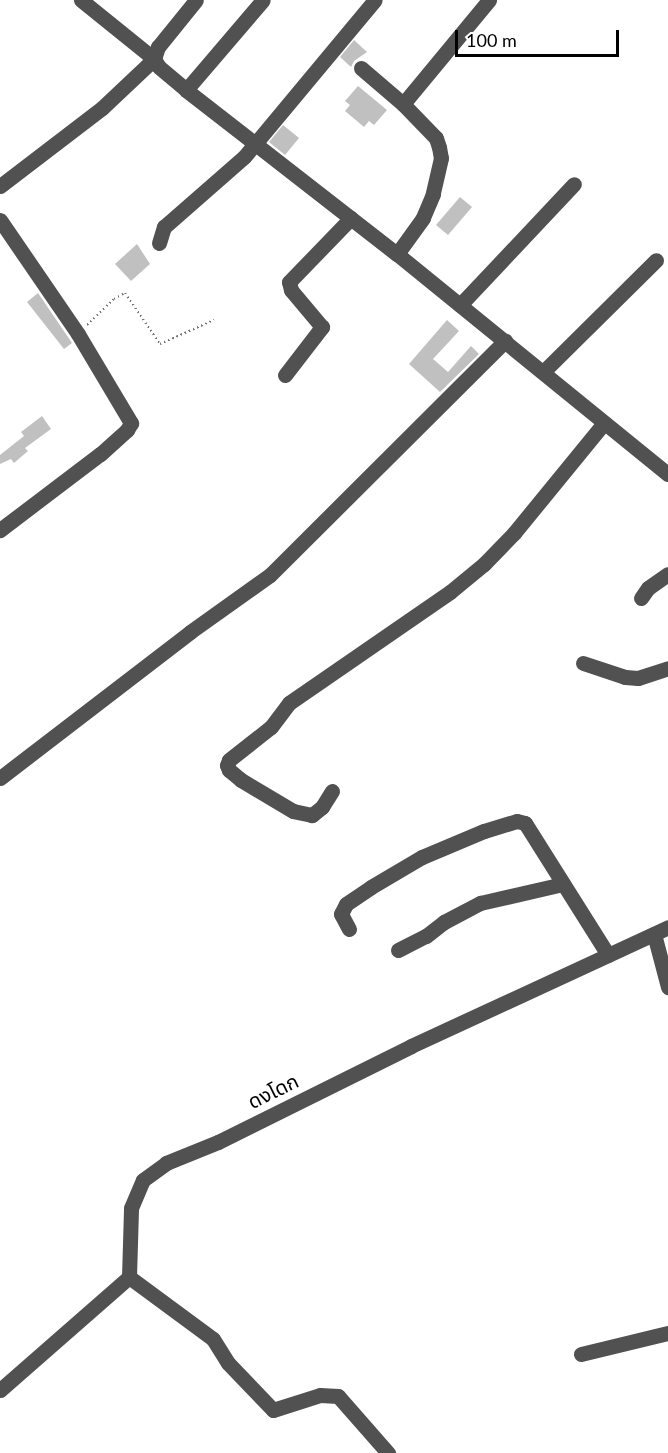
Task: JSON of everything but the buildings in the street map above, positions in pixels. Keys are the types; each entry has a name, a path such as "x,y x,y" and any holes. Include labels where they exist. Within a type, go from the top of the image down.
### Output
{"street":[{"path":"81,0 154,58 159,67 186,90 397,254 668,474"},
{"path":"0,186 102,108 154,58 158,47 196,0"},
{"path":"186,90 262,0"},
{"path":"159,243 164,227 244,157 375,0"},
{"path":"403,104 489,0"},
{"path":"360,68 403,104 436,138 441,158 433,194 423,218 397,254"},
{"path":"460,305 574,184"},
{"path":"285,375 322,327 291,290 289,282 351,218"},
{"path":"0,220 78,334 130,419 130,427 100,454 0,530"},
{"path":"543,372 656,260"},
{"path":"0,778 181,639 270,575 506,341"},
{"path":"332,791 322,807 312,815 293,811 242,780 229,770 227,765 229,760 271,727 289,703 450,592 484,564 514,533 604,423"},
{"path":"641,598 648,588 668,574"},
{"path":"583,663 625,677 638,678 668,668"},
{"path":"349,929 341,914 346,904 422,857 512,821 525,824 608,955"},
{"path":"398,950 480,903 563,884"},
{"path":"661,930 668,987"},
{"name":"ดงโดก","path":"129,1277 132,1208 143,1180 166,1163 218,1142 411,1046 661,930"},
{"path":"0,1389 129,1277 213,1339 228,1363 273,1410 313,1396 327,1394 338,1396 388,1453"},
{"path":"582,1354 668,1332"}],"path":[{"path":"78,334 114,298 125,293 160,344 214,320"}]}
